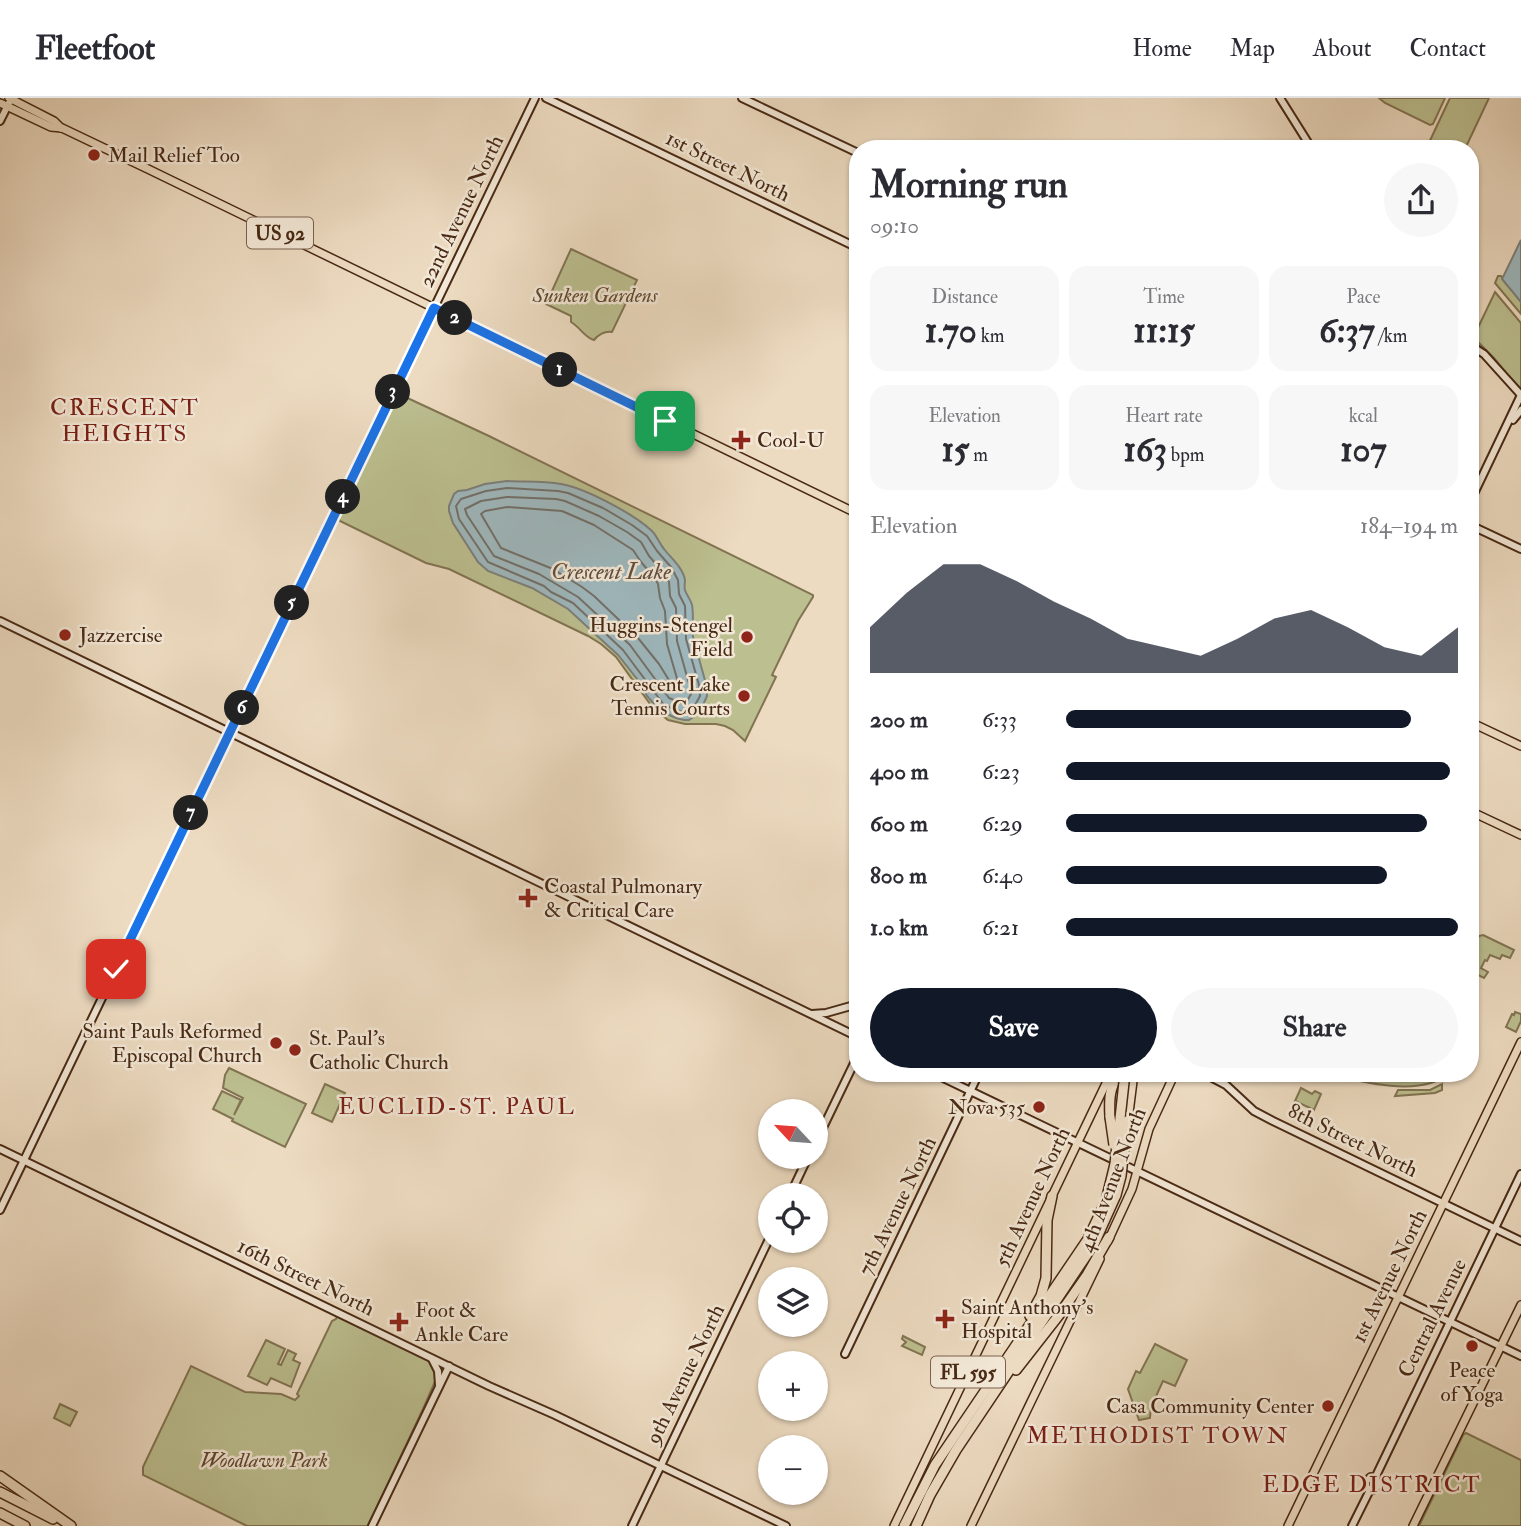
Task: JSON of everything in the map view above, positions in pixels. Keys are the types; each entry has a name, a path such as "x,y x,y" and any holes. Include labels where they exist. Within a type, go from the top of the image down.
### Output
{"highway":[{"path":"1115,1164 1109,1102 1111,1088 1116,1082"},
{"path":"1005,1360 1081,1250 1112,1194 1122,1082"},
{"path":"986,1406 1086,1257 1105,1222 1124,1157 1131,1082"},
{"path":"916,1526 952,1448 1037,1304 1048,1265 1047,1220 1052,1196"},
{"path":"904,1526 927,1480 1059,1315 1109,1237"},
{"path":"0,1476 69,1526"},
{"path":"0,1492 69,1526"},
{"path":"0,1513 25,1526"}],"main road":[{"name":"US 92","path":"8,101 51,127 62,128 849,510"},
{"path":"1479,726 1521,746"},
{"path":"1479,815 1521,835"},
{"name":"1st Avenue North","path":"1288,1526 1521,1042"},
{"name":"5th Avenue North","path":"894,1526 1107,1082"},
{"name":"4th Avenue North","path":"971,1526 1096,1269 1132,1189 1149,1129 1171,1082"},
{"path":"1413,1526 1521,1305"}],"street":[{"name":"22nd Avenue North","path":"0,1210 535,98"},
{"name":"1st Street North","path":"546,98 849,244"},
{"path":"742,98 849,149"},
{"path":"1280,98 1306,140"},
{"path":"0,121 8,101"},
{"path":"1479,351 1521,395 1479,483"},
{"path":"1502,436 1521,410"},
{"path":"1479,529 1521,549"},
{"path":"0,621 849,1033"},
{"path":"809,1014 826,1013 849,1007"},
{"path":"828,1117 849,1074"},
{"path":"952,1082 1521,1356"},
{"name":"7th Avenue North","path":"845,1354 975,1082"},
{"name":"8th Street North","path":"1220,1082 1266,1117 1521,1241"},
{"name":"16th Street North","path":"0,1149 786,1526"},
{"name":"Central Avenue","path":"1352,1526 1370,1490 1366,1481 1375,1478 1521,1174"},
{"name":"9th Avenue North","path":"632,1526 762,1253"},
{"path":"431,1357 439,1371 439,1387"},
{"path":"372,1526 449,1366"}],"green space":[{"path":"1379,98 1445,98 1433,124 1430,125"},
{"path":"1450,98 1489,98 1469,140 1430,140"},
{"name":"Sunken Gardens","path":"571,249 637,280 612,332 602,333 594,340 571,322 571,316 546,304"},
{"path":"1498,276 1501,276 1521,302 1521,314 1495,283"},
{"path":"1495,292 1521,323 1521,391 1479,343 1479,326"},
{"path":"401,395 813,595 772,675 776,677 745,741 725,726 685,724 668,720 653,708 616,657 588,636 449,569 426,563 340,521 339,518 396,397"},
{"path":"1483,935 1514,950 1510,958 1502,955 1500,959 1490,955 1481,968 1488,972 1484,978 1479,976 1479,936"},
{"path":"1515,1012 1521,1014 1516,1032 1506,1027"},
{"path":"229,1068 306,1104 285,1147 213,1109 222,1091 241,1100 234,1115 243,1098 223,1088"},
{"path":"1365,1082 1434,1082 1407,1086"},
{"path":"325,1084 345,1093 332,1122 312,1113"},
{"path":"1442,1084 1442,1090 1435,1093 1395,1096 1398,1090 1430,1090"},
{"path":"1301,1088 1312,1094 1315,1091 1321,1094 1314,1110 1295,1101"},
{"name":"Woodlawn Park","path":"338,1315 428,1360 435,1367 437,1377 368,1526 247,1526 143,1475 143,1467 191,1366 245,1392 281,1394 295,1400 332,1321"},
{"path":"903,1336 925,1347 922,1355 902,1346 906,1342 902,1339"},
{"path":"266,1340 285,1349 278,1364 281,1365 288,1350 296,1354 293,1360 300,1363 291,1387 271,1378 267,1385 248,1376"},
{"path":"1155,1344 1187,1360 1175,1386 1163,1381 1151,1407 1150,1418 1139,1420 1128,1389 1136,1371 1140,1373"},
{"path":"60,1404 77,1412 70,1426 54,1418"},
{"path":"1466,1433 1521,1460 1521,1526 1419,1526"}],"water":[{"path":"1521,240 1521,302 1502,279"},
{"name":"Crescent Lake","path":"507,481 547,482 571,486 622,510 654,533 682,571 685,590 692,605 693,637 707,696 700,712 689,720 684,720 660,711 618,655 568,609 532,588 488,571 478,562 453,523 449,506 458,491"}],"place":[{"name":"Mail Relief Too","path":"94,155"},
{"name":"Cool-U","path":"741,440"},
{"name":"Jazzercise","path":"65,635"},
{"name":"Huggins-Stengel Field","path":"747,637"},
{"name":"Crescent Lake Tennis Courts","path":"744,696"},
{"name":"Coastal Pulmonary & Critical Care","path":"528,898"},
{"name":"Saint Pauls Reformed Episcopal Church","path":"276,1043"},
{"name":"St. Paul's Catholic Church","path":"295,1050"},
{"name":"Nova 535","path":"1039,1107"},
{"name":"Saint Anthony's Hospital","path":"945,1319"},
{"name":"Foot & Ankle Care","path":"399,1322"},
{"name":"Peace of Yoga","path":"1472,1346"},
{"name":"Casa Community Center","path":"1328,1406"}],"district":[{"name":"CRESCENT HEIGHTS","path":"125,420"},
{"name":"EUCLID-ST. PAUL","path":"457,1106"},
{"name":"METHODIST TOWN","path":"1158,1435"},
{"name":"EDGE DISTRICT","path":"1372,1484"}],"route":[{"path":"116,969 434,308 665,421"}]}
